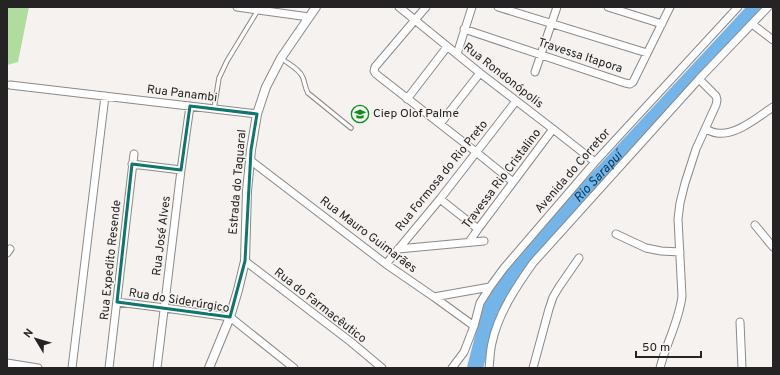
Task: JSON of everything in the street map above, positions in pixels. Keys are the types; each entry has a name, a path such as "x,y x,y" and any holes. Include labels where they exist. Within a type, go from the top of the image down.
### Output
{"street":[{"path":"237,7 309,17"},
{"name":"Estrada do Taquaral","path":"212,366 230,317 245,261 247,191 251,150 257,114 266,88 281,58 316,7"},
{"name":"Rua Rondonópolis","path":"399,7 447,47 595,162"},
{"path":"426,7 375,67 374,71 407,99 513,182"},
{"path":"457,54 472,7"},
{"path":"498,7 647,53"},
{"path":"535,72 557,7"},
{"path":"608,7 662,24"},
{"name":"Travessa Itapora","path":"464,29 630,84 633,82 670,7"},
{"name":"Avenida do Corretor","path":"452,368 464,352 474,326 480,303 504,268 595,162 738,7"},
{"path":"489,368 492,343 501,316 516,287 533,263 698,79 768,7"},
{"path":"752,24 773,40"},
{"path":"407,99 447,47"},
{"path":"440,124 480,73"},
{"path":"660,368 681,307 682,296 678,219 680,203 696,149 717,100 716,96 698,79"},
{"name":"Rua Panambi","path":"10,85 257,114"},
{"path":"72,368 105,96"},
{"name":"Rua Formosa do Rio Preto","path":"386,264 440,199 516,101"},
{"name":"Rua José Alves","path":"157,368 190,106"},
{"path":"705,129 716,133 724,133 735,130 752,122 773,107"},
{"name":"Travessa Rio Cristalino","path":"469,242 553,129"},
{"name":"Rua Expedito Resende","path":"109,368 134,154"},
{"name":"Rua Mauro Guimarães","path":"250,160 386,264 474,326"},
{"path":"132,164 181,170"},
{"path":"440,199 478,229"},
{"path":"755,225 773,247"},
{"path":"616,234 646,248 680,252"},
{"path":"398,249 484,241"},
{"path":"533,368 553,297 579,258"},
{"name":"Rua do Farmacêutico","path":"245,261 351,342 382,368"},
{"path":"434,297 490,287"},
{"name":"Rua do Siderúrgico","path":"117,302 230,317 294,368"},
{"path":"740,322 742,368"},
{"path":"7,363 38,368"}],"lane":[{"path":"214,109 219,78 227,61 258,10"},
{"path":"281,58 301,73 304,78 305,89 308,93 351,128"}],"highlighted area":[{"path":"190,106 257,114 251,150 245,261 230,317 117,302 132,164 181,170"}],"green space":[{"path":"7,7 29,7 18,62 7,65"}],"waterway":[{"name":"Rio Sarapuí","path":"475,368 490,310 512,273 547,233 757,7"}],"place":[{"name":"Ciep Olof Palme","path":"360,114"}]}
